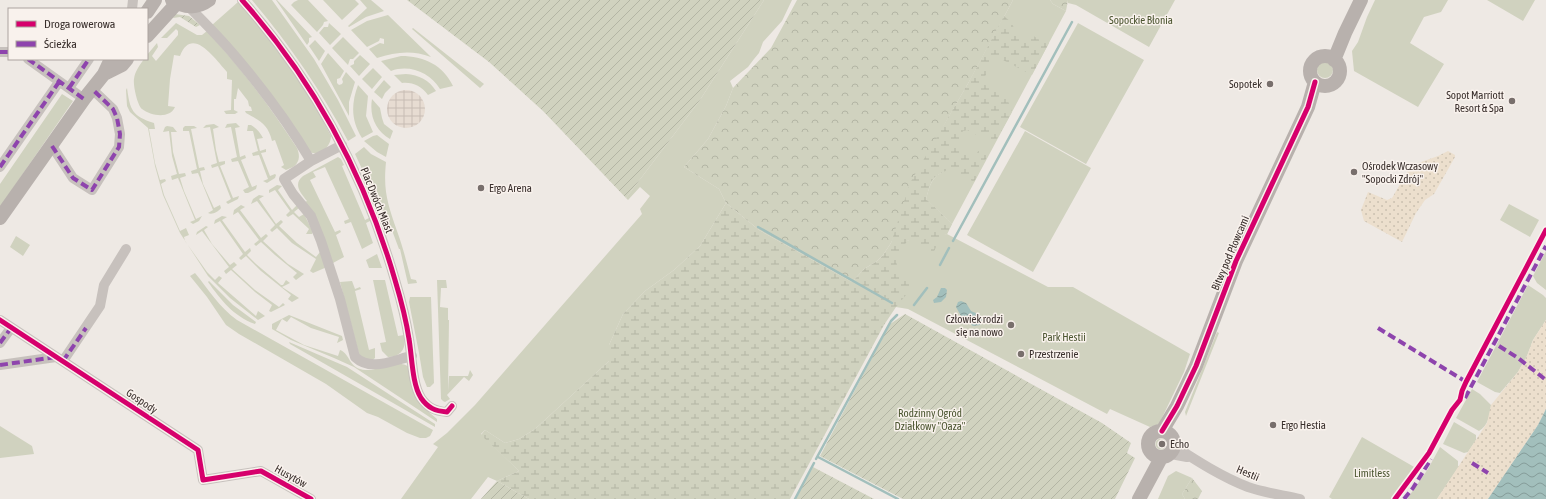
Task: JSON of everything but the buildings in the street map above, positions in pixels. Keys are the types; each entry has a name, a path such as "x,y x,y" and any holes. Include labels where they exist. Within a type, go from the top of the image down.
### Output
{"street":[{"path":"148,10 155,0"},
{"path":"179,3 199,6 209,0"},
{"name":"Plac Dwóch Miast","path":"242,0 295,68 320,106 342,145 368,201 389,259 405,316 417,389 425,403 437,411 447,412 452,406"},
{"name":"Bitwy pod Płowcami","path":"1139,499 1165,446 1177,406 1196,366 1236,261 1319,84 1310,71 1311,65 1319,57 1330,58 1345,33 1361,0"},
{"path":"148,35 179,3"},
{"path":"179,3 235,56 263,90 301,144 311,161"},
{"path":"1319,84 1332,84 1338,78 1340,70 1330,58"},
{"path":"29,60 69,88 88,94 113,109 117,118 120,134 119,147 92,190 73,178 52,146"},
{"path":"69,88 88,60"},
{"path":"0,218 88,94 104,74 111,60"},
{"path":"104,74 122,65 126,60"},
{"path":"0,167 59,82"},
{"path":"342,145 311,161 284,179 293,194 311,216 319,235 336,282 355,358 360,362 373,366 412,356"},
{"path":"0,365 60,359 100,306 104,284 126,248"},
{"name":"Gospody","path":"0,320 198,450 203,480 261,471"},
{"path":"0,343 11,328"},
{"name":"Hestii","path":"1165,446 1249,487 1300,499"},
{"name":"Husytów","path":"261,471 311,499"}],"green space":[{"path":"252,0 272,0 314,59 338,100 356,136 348,141 338,122 304,68 279,33"},
{"path":"276,0 312,37 309,38 307,45"},
{"path":"298,0 308,0 328,21 324,22 317,32 291,5"},
{"path":"323,0 355,0 359,4 342,20"},
{"path":"360,0 371,0 384,11 366,17 349,27 348,26 367,8"},
{"path":"407,0 764,0 700,100 626,198 543,111 489,62"},
{"path":"764,0 792,0 782,21 763,42 759,53 748,67 730,81 733,88 726,106 708,139 684,167 719,189 726,203 700,246 674,270 645,291 623,314 609,345 609,361 535,429 519,439 505,443 485,430 481,434 519,471 497,481 488,477 471,499 401,499 438,447 433,444 447,433 475,405 642,214 640,209 650,196 640,187 628,200 626,198 700,100"},
{"path":"797,0 1013,0 943,127 943,172 934,179 926,199 952,224 947,234 920,219 894,236 883,255 877,261 864,269 852,282 759,230 726,203 719,189 684,167 708,139 726,106 733,88 771,48"},
{"path":"1013,0 1050,0 1053,4 1066,11 952,224 926,199 927,195 936,176 943,172 970,80"},
{"path":"1050,0 1068,0 1066,11 1053,4"},
{"name":"Sopockie Błonia","path":"1068,0 1175,0 1149,47 1076,5 1068,3"},
{"path":"1375,0 1448,0 1441,12 1424,17 1410,43 1444,64 1418,107 1354,71 1352,51 1358,42"},
{"path":"1487,0 1535,0 1523,21"},
{"path":"238,2 258,24 309,95 331,136 331,140 325,150 318,153 310,152 212,25"},
{"path":"175,14 189,16 200,25 196,27 180,17 173,18"},
{"path":"388,15 431,57 417,53 404,53 391,54 377,58 369,49 380,43 384,44 384,39 380,38 379,41 367,47 351,30 367,21"},
{"path":"1004,16 1012,23 1016,34 1025,36 1031,34 1038,39 1049,43 1032,75 1001,59 993,59 982,83 1007,98 1012,112 994,144 967,130 963,131 957,145 962,152 974,158 980,148 983,147 990,151 974,182 951,169 940,173 931,182 926,199 952,224 947,234 942,236 932,255 908,240 896,257 897,266 895,266 894,269 916,283 896,307 884,325 790,499 529,499 497,481 519,471 481,435 485,430 505,443 519,439 535,429 609,361 609,345 623,314 645,291 674,270 700,246 726,203 759,230 852,282 864,269 877,261 891,243 910,183 970,80"},
{"path":"176,23 197,35 202,35 207,31 243,73 276,117 297,148 299,158 297,163 293,167 286,170 281,167 284,165 275,140 272,141 266,127 263,124 246,113 245,111 252,111 251,107 238,88 236,99 234,99 234,110 238,112 235,114 226,114 224,111 231,110 232,80 227,79 227,72 210,53 197,44 191,44 185,47 180,56 174,55 168,106 175,107 173,111 165,115 155,115 142,109 137,99 134,85 135,73 143,60 148,60 148,54 157,43 158,47 152,56 156,61 178,35 178,31 176,29 167,38 161,38"},
{"path":"329,23 341,34 330,45 319,33 324,27 328,27"},
{"path":"1078,23 1144,60 1086,164 1020,127"},
{"path":"413,28 484,84 480,88 412,29"},
{"path":"343,37 359,53 353,59 350,59 348,65 332,48"},
{"path":"315,40 325,51 319,61 309,46"},
{"path":"328,53 344,71 340,78 337,79 337,83 339,85 342,84 342,79 346,72 355,82 349,102 349,116 321,64"},
{"path":"360,55 370,64 359,76 350,66 354,64 354,61"},
{"path":"401,56 409,56 432,63 444,72 453,86 440,89 431,78 419,71 412,69 398,69 391,71 381,61"},
{"path":"1325,62 1332,67 1333,70 1328,77 1325,78 1318,73 1317,70 1322,63"},
{"path":"373,68 382,77 372,89 362,79"},
{"path":"406,74 423,79 436,91 428,95 423,89 416,85 402,83 394,75"},
{"path":"384,80 391,87 382,99 374,92"},
{"path":"358,85 368,96 366,116 373,132 362,138 358,132 353,112 354,99"},
{"path":"127,88 129,102 133,111 141,118 154,123 155,129 149,129 155,163 160,180 165,179 166,181 161,184 164,195 180,231 186,228 189,235 184,237 185,240 180,233 163,195 155,166 148,128 130,112 127,106"},
{"path":"62,94 73,101 0,207 0,184"},
{"path":"372,99 380,108 384,124 393,131 390,139 377,127 373,117 371,105"},
{"path":"236,123 240,127 235,128 240,157 245,155 246,158 241,160 252,187 257,185 256,189 248,193 245,193 243,190 249,187 238,161 232,162 231,159 237,157 231,127 225,128 227,124"},
{"path":"214,124 219,127 213,129 219,162 225,161 225,164 220,166 233,198 239,196 238,199 228,204 226,202 231,199 218,166 212,168 211,165 217,163 210,127 203,128 206,125"},
{"path":"248,125 255,127 262,136 263,138 257,139 260,151 266,149 266,152 261,153 270,176 276,175 275,178 267,183 263,181 268,179 259,155 253,156 252,153 258,151 253,131 247,131"},
{"path":"167,126 173,127 177,132 171,132 173,152 179,174 185,173 186,176 180,178 184,191 196,219 202,216 199,221 193,224 190,222 195,220 178,178 172,180 171,176 177,174 172,156 169,131 163,132"},
{"path":"185,126 194,126 197,128 191,129 199,168 204,167 205,170 200,171 203,184 214,208 220,205 221,208 217,212 210,214 208,213 213,210 198,173 192,174 191,171 197,169 189,131 183,131"},
{"path":"1025,131 1091,168 1033,272 967,235"},
{"path":"377,135 389,144 386,157 377,152 364,141"},
{"path":"364,147 371,154 386,162 385,182 389,205 411,279 416,280 417,283 408,284 400,249 355,154"},
{"path":"338,157 344,165 342,166 365,220 371,217 372,220 366,223 373,243 362,249 351,222 345,224 344,221 349,219 325,167 313,172 316,177 310,180 335,232 340,230 341,232 336,235 344,257 333,263 305,202 307,201 300,191 298,182 303,176"},
{"path":"277,185 282,186 278,190 292,210 297,205 299,208 294,212 299,217 304,214 313,232 312,234 306,234 309,229 293,214 288,217 286,215 290,211 275,190 269,193 269,190"},
{"path":"259,195 264,196 259,199 276,224 281,220 283,222 279,226 297,243 316,257 320,252 327,267 313,273 310,271 316,259 292,243 277,228 272,232 270,230 275,225 257,201 251,204 253,199"},
{"path":"1509,204 1539,220 1530,237 1500,220"},
{"path":"241,205 245,207 240,210 261,238 266,234 268,236 263,241 288,264 304,274 296,280 293,277 297,273 261,242 256,246 254,244 259,240 238,212 233,215 234,210"},
{"path":"222,216 227,217 222,220 245,252 250,248 251,251 247,255 281,285 283,285 286,280 290,283 282,287 299,298 292,302 288,299 291,295 261,271 246,256 241,260 239,258 243,254 220,221 214,224 215,220"},
{"path":"206,226 208,227 204,230 212,244 230,265 234,262 237,265 232,269 255,290 279,307 283,303 285,305 271,312 269,311 272,305 231,270 226,274 224,271 229,267 202,231 196,235 197,232"},
{"name":"Park Hestii","path":"947,234 1048,287 1073,287 1190,354 1184,372 1159,424 1150,427 1110,409 1107,414 908,309 896,307 891,243"},
{"path":"16,236 30,245 23,256 10,247"},
{"path":"188,245 207,272 215,280 219,276 222,278 218,283 256,316 258,311 265,316 258,320 230,298 208,276"},
{"path":"1546,251 1546,290 1537,283 1533,276"},
{"path":"377,254 382,268 369,268 366,260"},
{"path":"195,273 219,304 237,320 433,430 430,436 420,438 367,413 326,384 226,325 207,297 190,276"},
{"path":"373,280 385,280 398,336 404,335 404,348 400,353 393,357 388,357 382,351 380,343 386,342"},
{"path":"437,280 446,280 447,288 441,288 440,307 448,308 448,391 449,376 468,376 470,370 473,375 469,381 464,377 447,395 450,399 445,402 441,399"},
{"path":"209,281 233,305 256,322 255,324 240,317 228,307 213,289 208,282"},
{"path":"352,281 355,289 360,287 361,289 355,291 369,350 375,348 375,358 371,361 360,358 340,282"},
{"path":"1528,285 1546,298 1546,320 1533,340 1527,356 1518,372 1500,393 1495,392 1477,382"},
{"path":"410,297 431,297 434,383 430,387 427,387 423,377 409,302"},
{"name":"Rodzinny Ogród Działkowy \"Oaza\"","path":"905,314 1102,423 1131,443 1127,453 1135,458 1115,499 903,499 820,456 890,324"},
{"path":"289,315 342,336 343,340 337,343 339,337 311,328 291,317 287,322 282,319 276,330 304,345 338,356 340,350 344,352 356,367 360,369 371,370 394,364 409,367 424,408 437,419 437,422 354,367 291,340 272,329 272,324"},
{"path":"1217,332 1219,333 1186,416 1185,412"},
{"path":"289,342 347,367 435,424 435,427 290,344"},
{"path":"1472,389 1480,394 1491,405 1485,426 1479,431 1456,418"},
{"path":"1454,422 1476,435 1476,440 1468,452 1464,453 1443,444"},
{"path":"0,426 32,446 34,454 0,458"},
{"name":"Limitless","path":"1362,437 1416,468 1392,499 1332,499 1329,497"},
{"path":"1161,438 1165,440 1167,444 1165,448 1161,450 1157,448 1155,444 1157,440"},
{"path":"1440,447 1458,461 1458,468 1437,499 1407,499 1428,469"},
{"path":"813,467 874,499 796,499"},
{"path":"1176,471 1192,478 1182,494 1185,499 1158,499 1168,476"},
{"path":"1192,478 1202,491 1198,499 1185,499 1182,494"},
{"path":"497,481 529,499 481,499"}],"sand":[{"path":"1448,151 1455,155 1455,157 1434,194 1425,200 1416,213 1402,242 1364,221 1361,210 1368,192 1387,200 1392,198 1410,166"},
{"path":"1546,320 1546,409 1538,425 1488,499 1437,499 1487,423 1491,405 1518,372 1527,356 1533,340"}],"shaded area":[{"path":"406,90 419,96 425,109 419,122 406,128 393,122 387,109 393,96"}],"water":[{"path":"941,288 945,288 947,290 946,297 941,302 934,303 933,300 937,297"},
{"path":"961,301 966,303 971,311 980,316 982,321 980,325 973,326 961,316 956,307 958,302"},
{"path":"1546,409 1546,499 1488,499 1538,425"}],"waterway":[{"path":"953,241 1072,22"},
{"path":"758,227 892,303"},
{"path":"940,265 949,248"},
{"path":"914,305 927,288"},
{"path":"816,459 891,321 897,315"},
{"path":"818,457 898,499"},
{"path":"795,499 814,463"}],"marked path":[{"path":"0,52 8,52"},
{"path":"29,60 84,99"},
{"path":"69,88 88,60"},
{"path":"0,167 59,82"},
{"path":"52,146 73,178 92,190 119,147 120,134 117,118 113,109 92,89"},
{"path":"1465,398 1546,246"},
{"path":"0,343 11,328"},
{"path":"63,361 86,328"},
{"path":"1378,328 1468,383"},
{"path":"1499,346 1518,358 1546,380"},
{"path":"0,365 56,357"},
{"path":"1404,499 1413,488 1431,459"},
{"path":"1472,463 1488,473"}],"cycle path":[{"path":"242,0 292,63 314,97 334,131 369,204 383,241 401,302 410,346 414,378 421,398 429,407 439,411 447,412 452,406"},
{"path":"1162,431 1177,406 1196,366 1236,261 1308,107 1315,82"},
{"path":"1395,499 1429,453 1452,410 1460,400 1466,382 1546,230"},
{"path":"0,320 198,450 203,480 261,471 311,499"}],"place":[{"name":"Sopotek","path":"1270,84"},
{"name":"Sopot Marriott Resort & Spa","path":"1512,101"},
{"name":"Ośrodek Wczasowy \"Sopocki Zdrój\"","path":"1354,172"},
{"name":"Ergo Arena","path":"481,188"},
{"name":"Człowiek rodzi się na nowo","path":"1011,325"},
{"name":"Przestrzenie","path":"1021,354"},
{"name":"Ergo Hestia","path":"1273,425"},
{"name":"Echo","path":"1162,444"}]}
